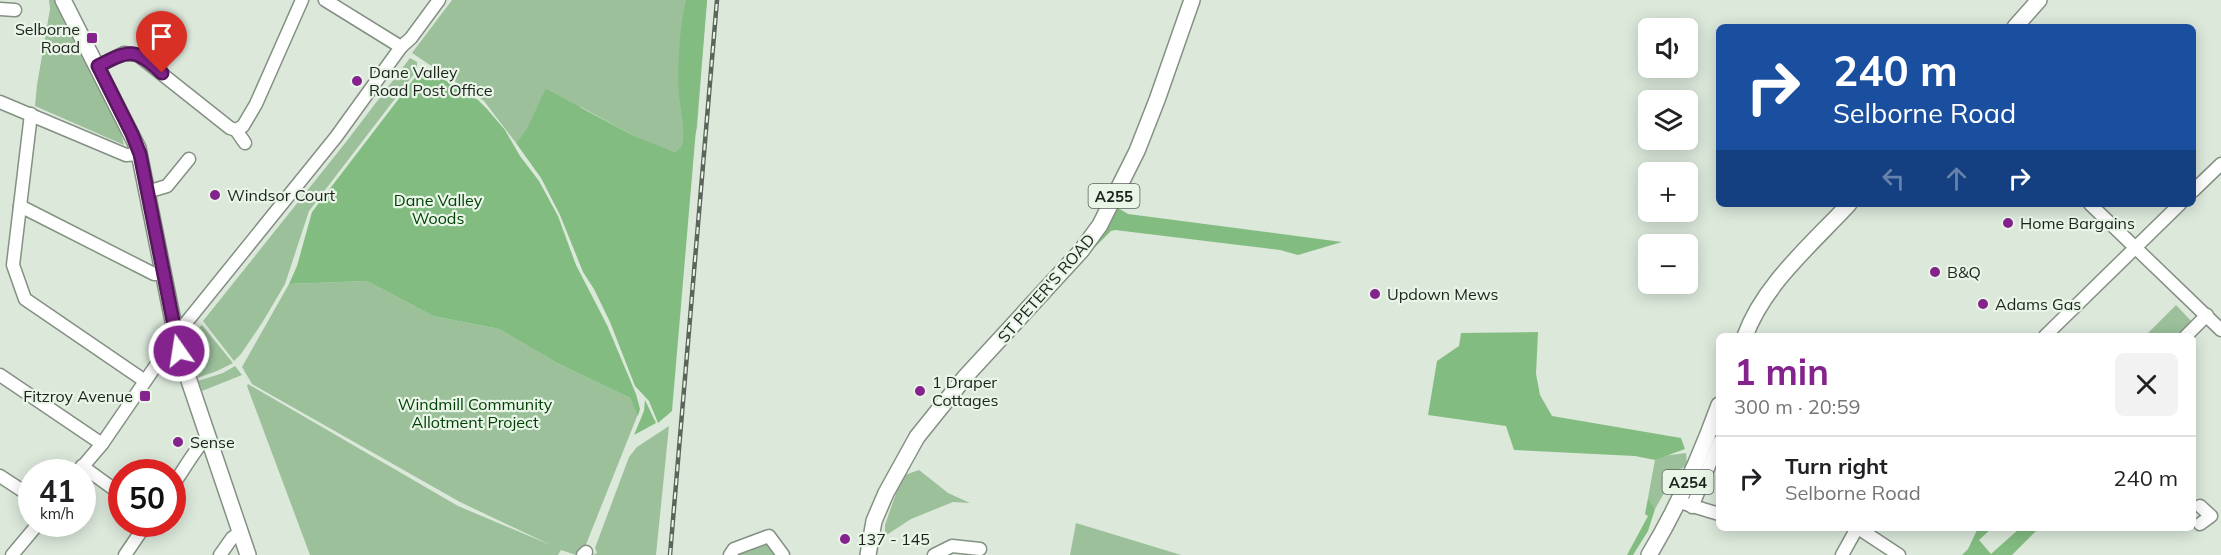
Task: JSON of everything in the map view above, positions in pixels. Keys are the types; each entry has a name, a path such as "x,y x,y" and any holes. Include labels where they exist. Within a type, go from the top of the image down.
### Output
{"main road":[{"path":"63,0 140,154 179,351 249,555"},
{"name":"ST PETER'S ROAD","path":"870,554 874,521 886,493 917,437 966,376 1081,251 1100,225 1137,151 1192,0"},
{"path":"2018,24 2039,0"},
{"path":"1746,333 1755,314 1773,287 1846,207"},
{"name":"A254","path":"1649,555 1686,504 1715,427"}],"street":[{"path":"236,130 243,126 256,104 302,0"},
{"path":"325,0 401,47"},
{"path":"174,327 185,324 250,244 336,137 401,47 411,38 439,0"},
{"path":"0,9 15,10"},
{"path":"98,66 124,53 138,55 236,130 245,142"},
{"path":"0,102 126,156 140,154"},
{"path":"31,114 13,265 25,299 145,381"},
{"path":"147,192 167,186 189,159"},
{"path":"2196,188 2221,164"},
{"path":"20,206 154,274 163,274"},
{"path":"2093,207 2221,330"},
{"path":"2048,333 2177,207"},
{"path":"2189,333 2207,315"},
{"path":"89,459 102,444 159,361 179,351"},
{"path":"0,375 102,444"},
{"path":"186,467 191,455 208,436"},
{"path":"1716,448 1686,504 1716,513"},
{"path":"190,461 213,454"},
{"path":"0,476 18,488"},
{"path":"2200,506 2216,514"},
{"path":"2200,524 2216,514"},
{"path":"1842,555 1855,531"},
{"path":"1862,531 1899,555"},
{"path":"220,555 232,538 240,532"},
{"path":"730,555 734,549 769,536 783,555"},
{"path":"12,555 27,537"},
{"path":"125,555 137,537"},
{"path":"934,555 952,546 980,548"}],"green space":[{"path":"49,0 54,0 120,128 124,145 35,106 50,9"},
{"path":"452,0 707,0 697,128 691,151 675,152 656,145 634,136 581,107 521,138 516,143 484,101 412,53"},
{"path":"686,0 707,0 672,411 658,423 649,401 635,386 610,322 583,272 560,215 541,178 516,143 529,124 546,89 634,136 675,152 678,150 682,145 683,135 678,72"},
{"path":"410,58 417,62 417,70 309,211 285,284 262,323 234,361 203,321"},
{"name":"Dane Valley Woods","path":"428,70 478,100 487,109 505,130 520,156 539,181 558,216 576,265 607,325 636,394 640,409 638,416 630,398 557,363 499,329 433,316 367,281 289,284 297,266 312,212 417,75"},
{"path":"1118,208 1128,214 1342,242 1298,255 1280,250 1115,230 1111,231 1087,255 1111,210"},
{"name":"Windmill Community Allotment Project","path":"367,281 433,316 499,329 557,363 630,398 638,414 583,552 576,555 561,550 558,555 310,555 248,384 458,506 553,546 460,502 252,384 242,367 289,284"},
{"path":"2176,305 2192,322 2181,333 2148,333"},
{"path":"202,325 233,363 197,378 189,355 188,344"},
{"path":"1538,332 1536,374 1540,395 1552,416 1681,438 1685,449 1655,460 1635,456 1514,450 1506,426 1428,415 1437,361 1459,346 1461,333"},
{"path":"235,366 242,375 202,391 198,381 223,373"},
{"path":"645,400 656,423 634,435 644,411"},
{"path":"669,426 656,555 593,555 597,553 595,548 629,457 637,447"},
{"path":"1686,453 1687,465 1676,472 1655,509 1648,498 1655,460 1663,456"},
{"path":"919,470 948,493 970,503 953,502 911,519 885,536 885,525 902,476"},
{"path":"1648,498 1655,509 1648,531 1633,555 1627,555 1648,516 1645,514"},
{"path":"1076,523 1181,555 1070,555"},
{"path":"1977,531 1989,531 1979,540 1991,554 2017,531 2036,531 2012,555 1962,555 1968,549"},
{"path":"766,540 778,555 736,555"}],"railway":[{"path":"670,555 717,0"}],"place":[{"name":"Selborne Road","path":"92,38"},
{"name":"Dane Valley Road Post Office","path":"357,81"},
{"name":"Windsor Court","path":"215,195"},
{"name":"Home Bargains","path":"2008,223"},
{"name":"B&Q","path":"1935,272"},
{"name":"Updown Mews","path":"1375,294"},
{"name":"Adams Gas","path":"1983,304"},
{"name":"1 Draper Cottages","path":"920,391"},
{"name":"Fitzroy Avenue","path":"145,396"},
{"name":"Sense","path":"178,442"},
{"name":"137 - 145","path":"845,539"}],"route":[{"path":"162,73 154,65 131,53 124,53 98,66 140,154 179,351"}]}
